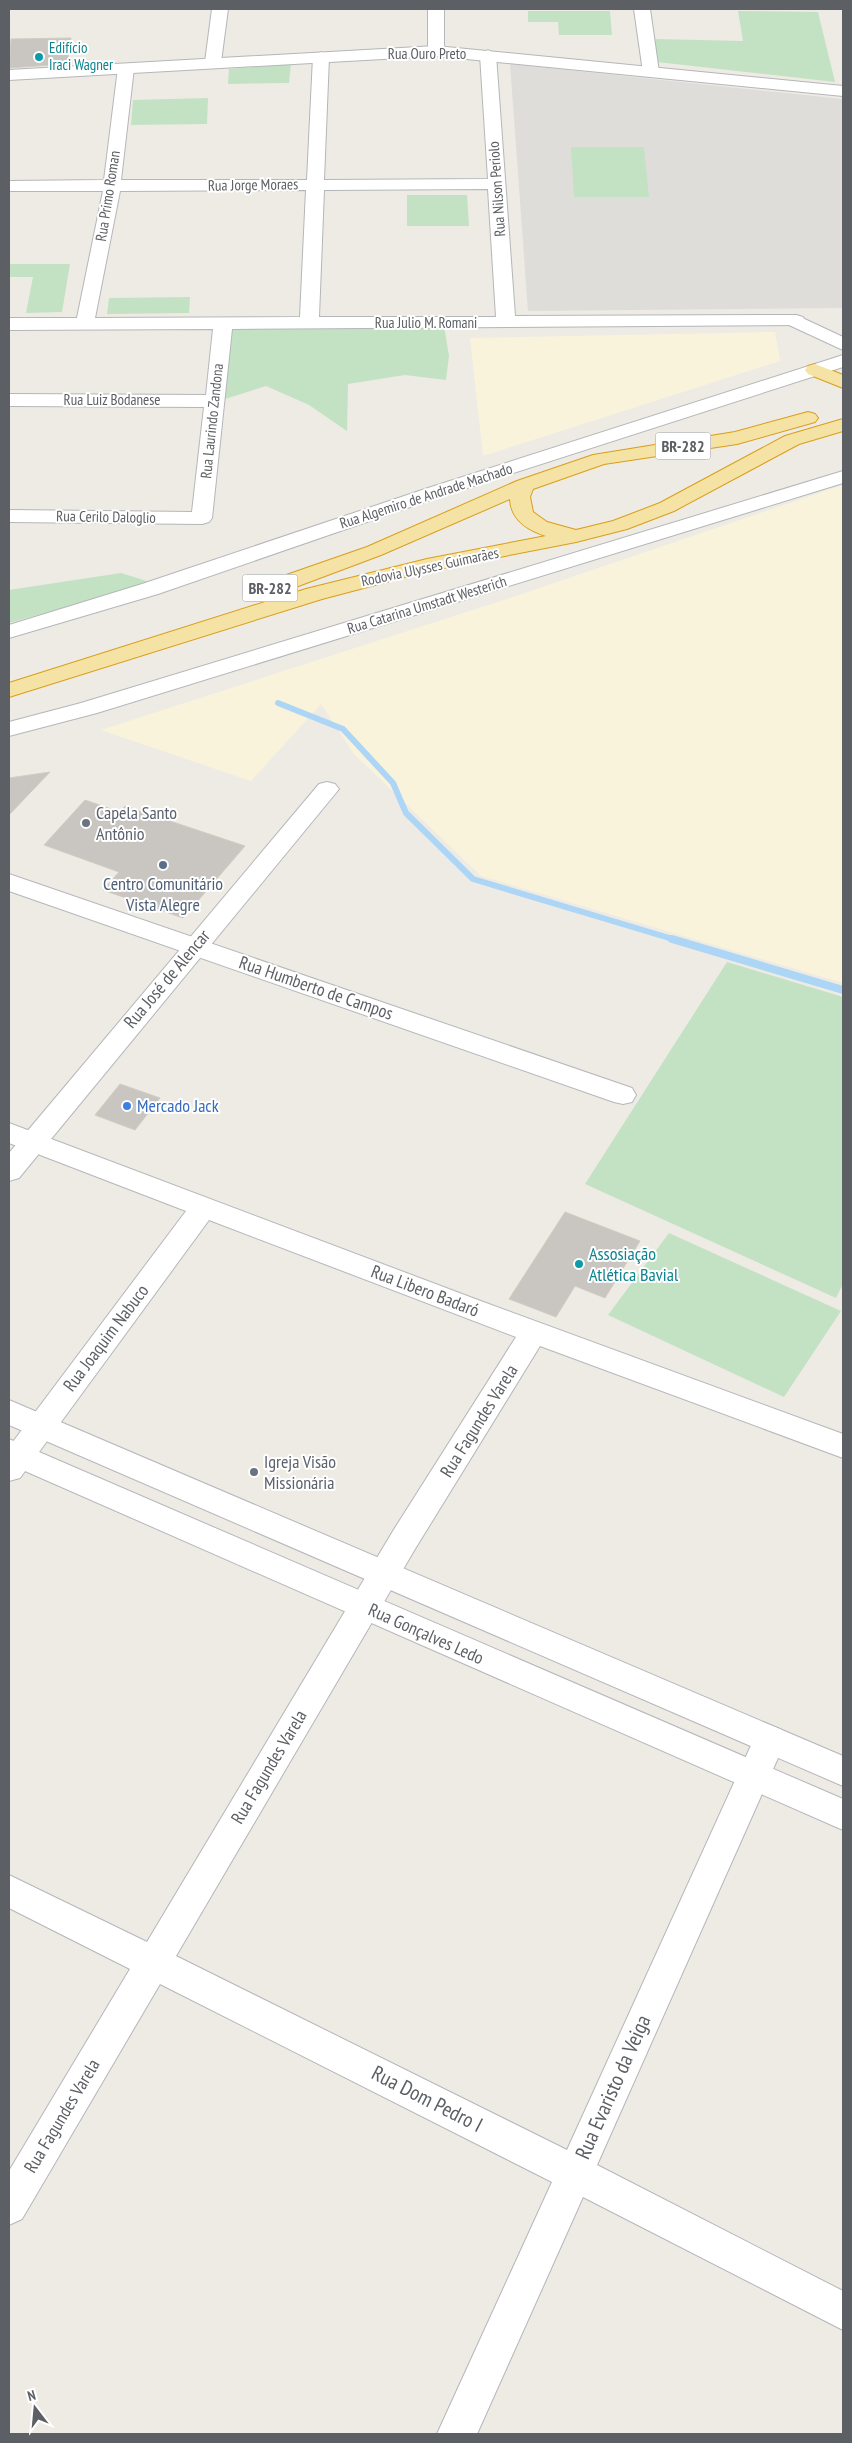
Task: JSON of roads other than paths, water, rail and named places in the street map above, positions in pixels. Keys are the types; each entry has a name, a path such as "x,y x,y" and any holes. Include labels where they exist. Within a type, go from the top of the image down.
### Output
{"highway":[{"path":"811,356 843,382"},
{"name":"Rodovia Ulysses Guimarães","path":"9,672 325,570 374,551 524,485 600,459 737,438 843,408"},
{"name":"Rodovia Ulysses Guimarães","path":"9,690 314,594 427,565 576,536 620,524 667,506 792,440 837,429"},
{"path":"524,485 518,498 521,511 533,523 552,532 576,536"}],"street":[{"path":"213,62 220,9"},
{"path":"436,9 436,51"},
{"path":"642,9 651,72"},
{"name":"Rua Ouro Preto","path":"9,75 213,62 436,51 843,91"},
{"name":"Rua Nilson Periolo","path":"488,55 506,324"},
{"path":"309,322 321,57"},
{"name":"Rua Primo Roman","path":"86,324 112,187 126,68"},
{"name":"Rua Jorge Moraes","path":"9,186 497,184"},
{"name":"Rua Julio M. Romani","path":"9,324 309,322 506,324 834,320"},
{"path":"796,321 843,344"},
{"path":"796,321 811,356"},
{"name":"Rua Laurindo Zandona","path":"202,518 223,324"},
{"name":"Rua Algemiro de Andrade Machado","path":"9,632 150,588 435,492 811,356 843,361"},
{"name":"Rua Luiz Bodanese","path":"9,400 214,401"},
{"name":"Rua Catarina Umstadt Westerich","path":"9,729 89,708 843,477"},
{"name":"Rua Cerilo Daloglio","path":"9,516 202,518"},
{"name":"Rua José de Alencar","path":"9,1171 21,1137 195,946 327,789"},
{"name":"Rua Humberto de Campos","path":"9,882 623,1095"},
{"name":"Rua Libero Badaró","path":"21,1137 534,1332 843,1446"},
{"name":"Rua Joaquim Nabuco","path":"12,1458 41,1426 204,1207"},
{"name":"Rua Fagundes Varela","path":"9,2206 365,1606 534,1332"},
{"path":"9,1412 843,1771"},
{"name":"Rua Gonçalves Ledo","path":"12,1458 365,1606 752,1777 843,1815"},
{"path":"184,1529 207,1496"},
{"path":"550,1688 568,1653"},
{"name":"Rua Evaristo da Veiga","path":"458,2434 770,1740"},
{"name":"Rua Dom Pedro I","path":"9,1891 574,2173 843,2311"}],"waterway":[{"path":"278,703 343,729 393,783 406,813 473,879 676,940"},
{"path":"672,939 843,990"}],"place":[{"name":"Edifício Iraci Wagner","path":"39,57"},
{"name":"Capela Santo Antônio","path":"86,823"},
{"name":"Centro Comunitário Vista Alegre","path":"163,865"},
{"name":"Mercado Jack","path":"127,1106"},
{"name":"Assosiação Atlética Bavial","path":"579,1264"},
{"name":"Igreja Visão Missionária","path":"254,1472"}]}
